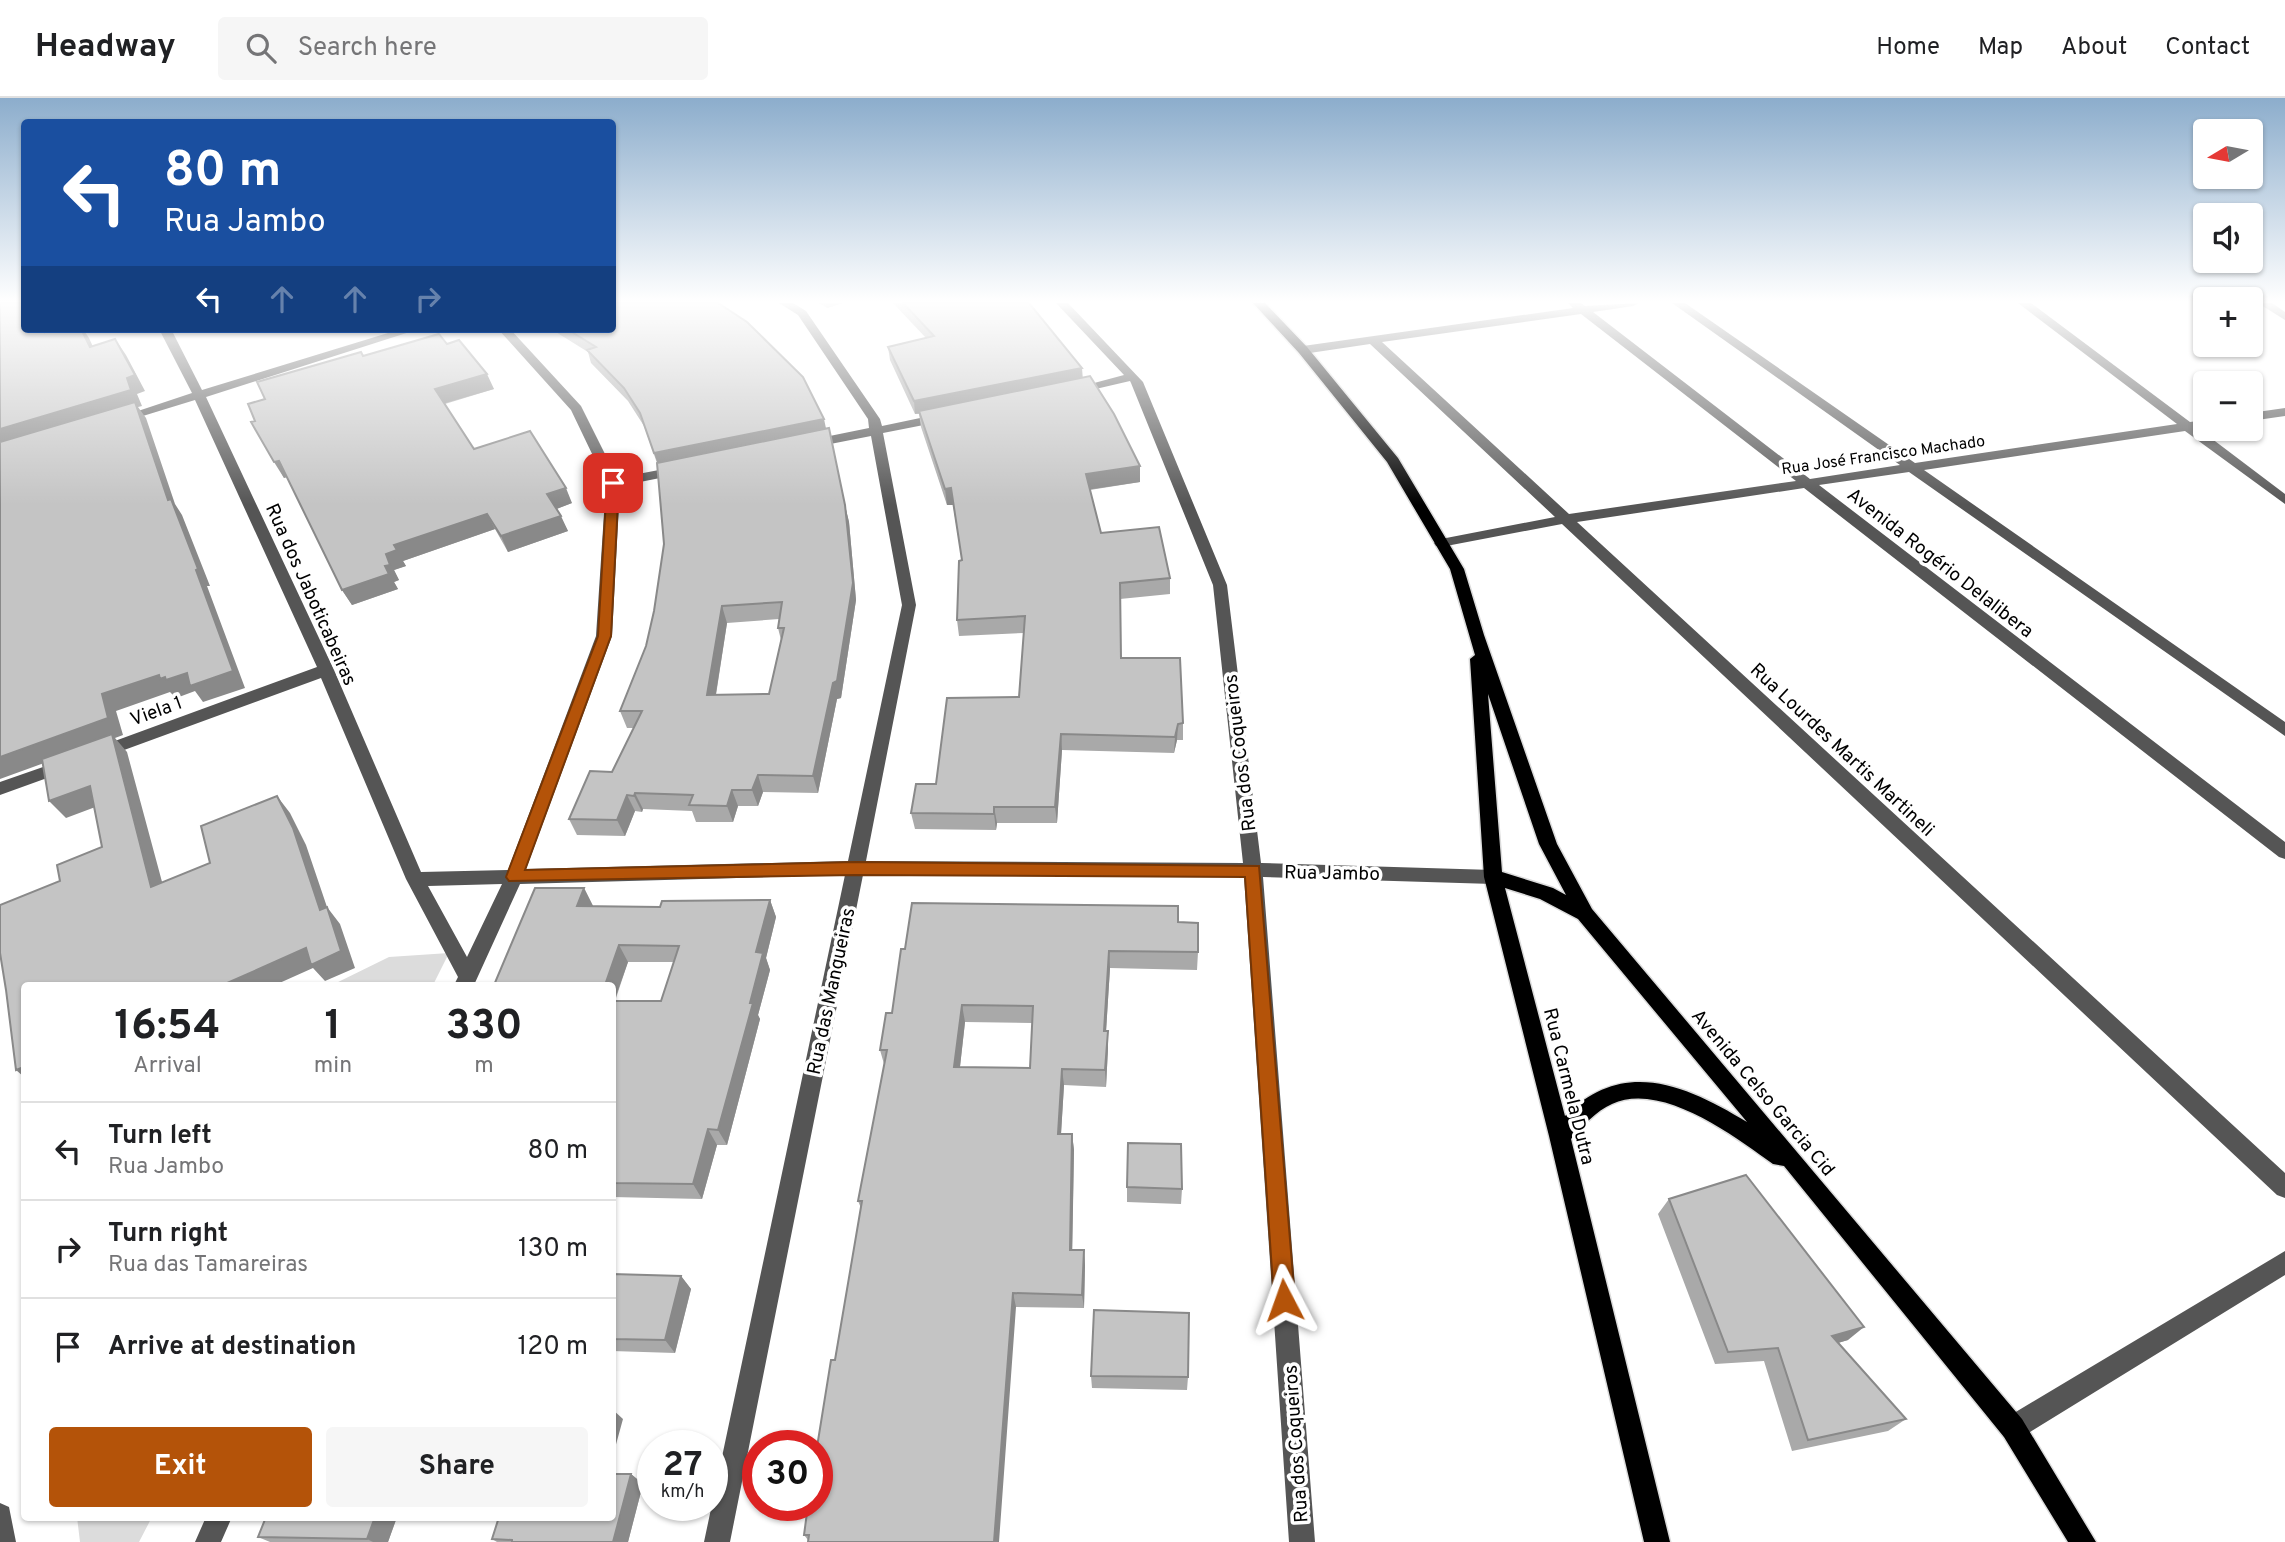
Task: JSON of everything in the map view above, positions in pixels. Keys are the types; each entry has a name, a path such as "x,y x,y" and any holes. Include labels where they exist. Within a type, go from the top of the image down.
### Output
{"main road":[{"path":"1320,370 1393,461 1457,569 1476,635"},
{"name":"Rua Carmela Dutra","path":"1476,635 1493,877 1657,1542"},
{"name":"Avenida Celso Garcia Cid","path":"1476,635 1548,844 1585,914 2013,1428 2083,1542"},
{"path":"1493,877 1546,893 1585,914"},
{"path":"1559,1136 1598,1101 1615,1093 1637,1091 1685,1100 1706,1108 1801,1171"}],"street":[{"name":"Rua dos Jaboticabeiras","path":"186,370 326,670 415,879 466,981"},
{"path":"106,423 279,370"},
{"path":"466,981 514,877 604,636 613,483 577,409 542,370"},
{"name":"Rua das Mangueiras","path":"717,1542 909,606 874,419 841,370"},
{"name":"Rua dos Coqueiros","path":"1126,370 1137,382 1220,585 1253,870 1302,1542"},
{"name":"Rua Lourdes Martis Martineli","path":"1406,370 2285,1188"},
{"name":"Avenida Rogério Delalibera","path":"1661,370 2285,852"},
{"path":"1774,370 2285,730"},
{"path":"2113,370 2285,500"},
{"path":"1065,391 1132,377"},
{"path":"2263,415 2285,412"},
{"path":"798,447 957,414"},
{"name":"Rua José Francisco Machado","path":"1441,543 1566,519 2193,426"},
{"path":"613,483 692,467"},
{"name":"Viela 1","path":"0,789 326,670"},
{"name":"Rua Jambo","path":"415,879 855,868 1253,870 1493,877"},
{"path":"2013,1428 2285,1262"},
{"path":"0,1516 3,1542"},
{"path":"208,1542 217,1521"}],"shaded area":[{"path":"449,953 434,982 338,982 389,957"},
{"path":"77,1521 150,1521 139,1542 80,1542"}],"building":[{"path":"0,370 132,370 135,375 127,378 131,390 0,429"},
{"path":"297,370 484,370 487,374 435,389 474,449 530,431 566,488 547,494 561,516 501,536 487,514 394,545 397,550 386,554 390,565 385,566 389,574 342,590 279,461 274,462 251,422 255,421 248,404 265,399 257,382"},
{"path":"607,370 796,370 803,377 824,419 654,453 640,413 624,388"},
{"path":"899,370 1070,370 914,401"},
{"path":"1090,376 1114,414 1140,466 1086,474 1101,533 1159,527 1170,578 1120,583 1121,658 1180,658 1183,723 1178,724 1175,737 1061,734 1055,807 994,807 994,814 911,813 916,784 936,784 947,698 1019,697 1025,616 957,620 959,561 962,560 951,488 945,489 919,411"},
{"path":"135,402 168,500 171,499 198,569 196,570 233,671 190,686 187,673 166,680 165,677 160,679 159,675 102,694 108,718 0,757 0,442"},
{"path":"829,428 845,505 853,583 837,681 833,683 813,776 758,775 752,790 732,790 727,806 689,805 693,795 635,793 634,796 627,795 617,820 569,819 590,771 612,772 642,711 620,711 646,646 664,544 657,463","holes":["782,602 778,628 784,628 769,694 707,695 722,606"]},
{"path":"112,734 151,887 210,863 201,826 277,796 293,828 320,910 327,907 341,951 311,965 306,948 230,982 21,982 21,1068 16,1070 0,953 0,905 60,881 57,865 102,847 90,786 49,801 42,759"},
{"path":"535,888 584,888 577,906 660,907 662,901 770,900 756,952 763,953 750,1003 753,1003 718,1130 708,1129 693,1184 616,1183 616,1001 661,1001 679,946 619,945 606,982 495,982"},
{"path":"912,903 1178,906 1178,922 1198,923 1198,952 1109,951 1104,1031 1108,1031 1105,1070 1062,1069 1058,1134 1072,1134 1070,1250 1084,1250 1082,1295 1013,1293 994,1542 808,1542 809,1535 804,1535 806,1521 833,1521 833,1430 820,1430 831,1360 835,1360 862,1201 858,1201 887,1050 880,1050 886,1013 892,1013 901,949 905,949","holes":["962,1005 1033,1006 1030,1068 954,1067"]},
{"path":"1128,1143 1181,1144 1182,1189 1127,1187"},
{"path":"1746,1175 1864,1327 1832,1336 1906,1419 1808,1440 1778,1348 1728,1352 1669,1199"},
{"path":"616,1274 681,1276 665,1340 616,1339"},
{"path":"1094,1310 1189,1313 1188,1377 1091,1376"},
{"path":"616,1474 631,1474 613,1542 512,1542 492,1539 498,1521 616,1521"},
{"path":"264,1521 374,1521 367,1539 258,1537"}],"route":[{"path":"613,483 604,636 514,877 855,868 1253,870 1284,1300"}]}
